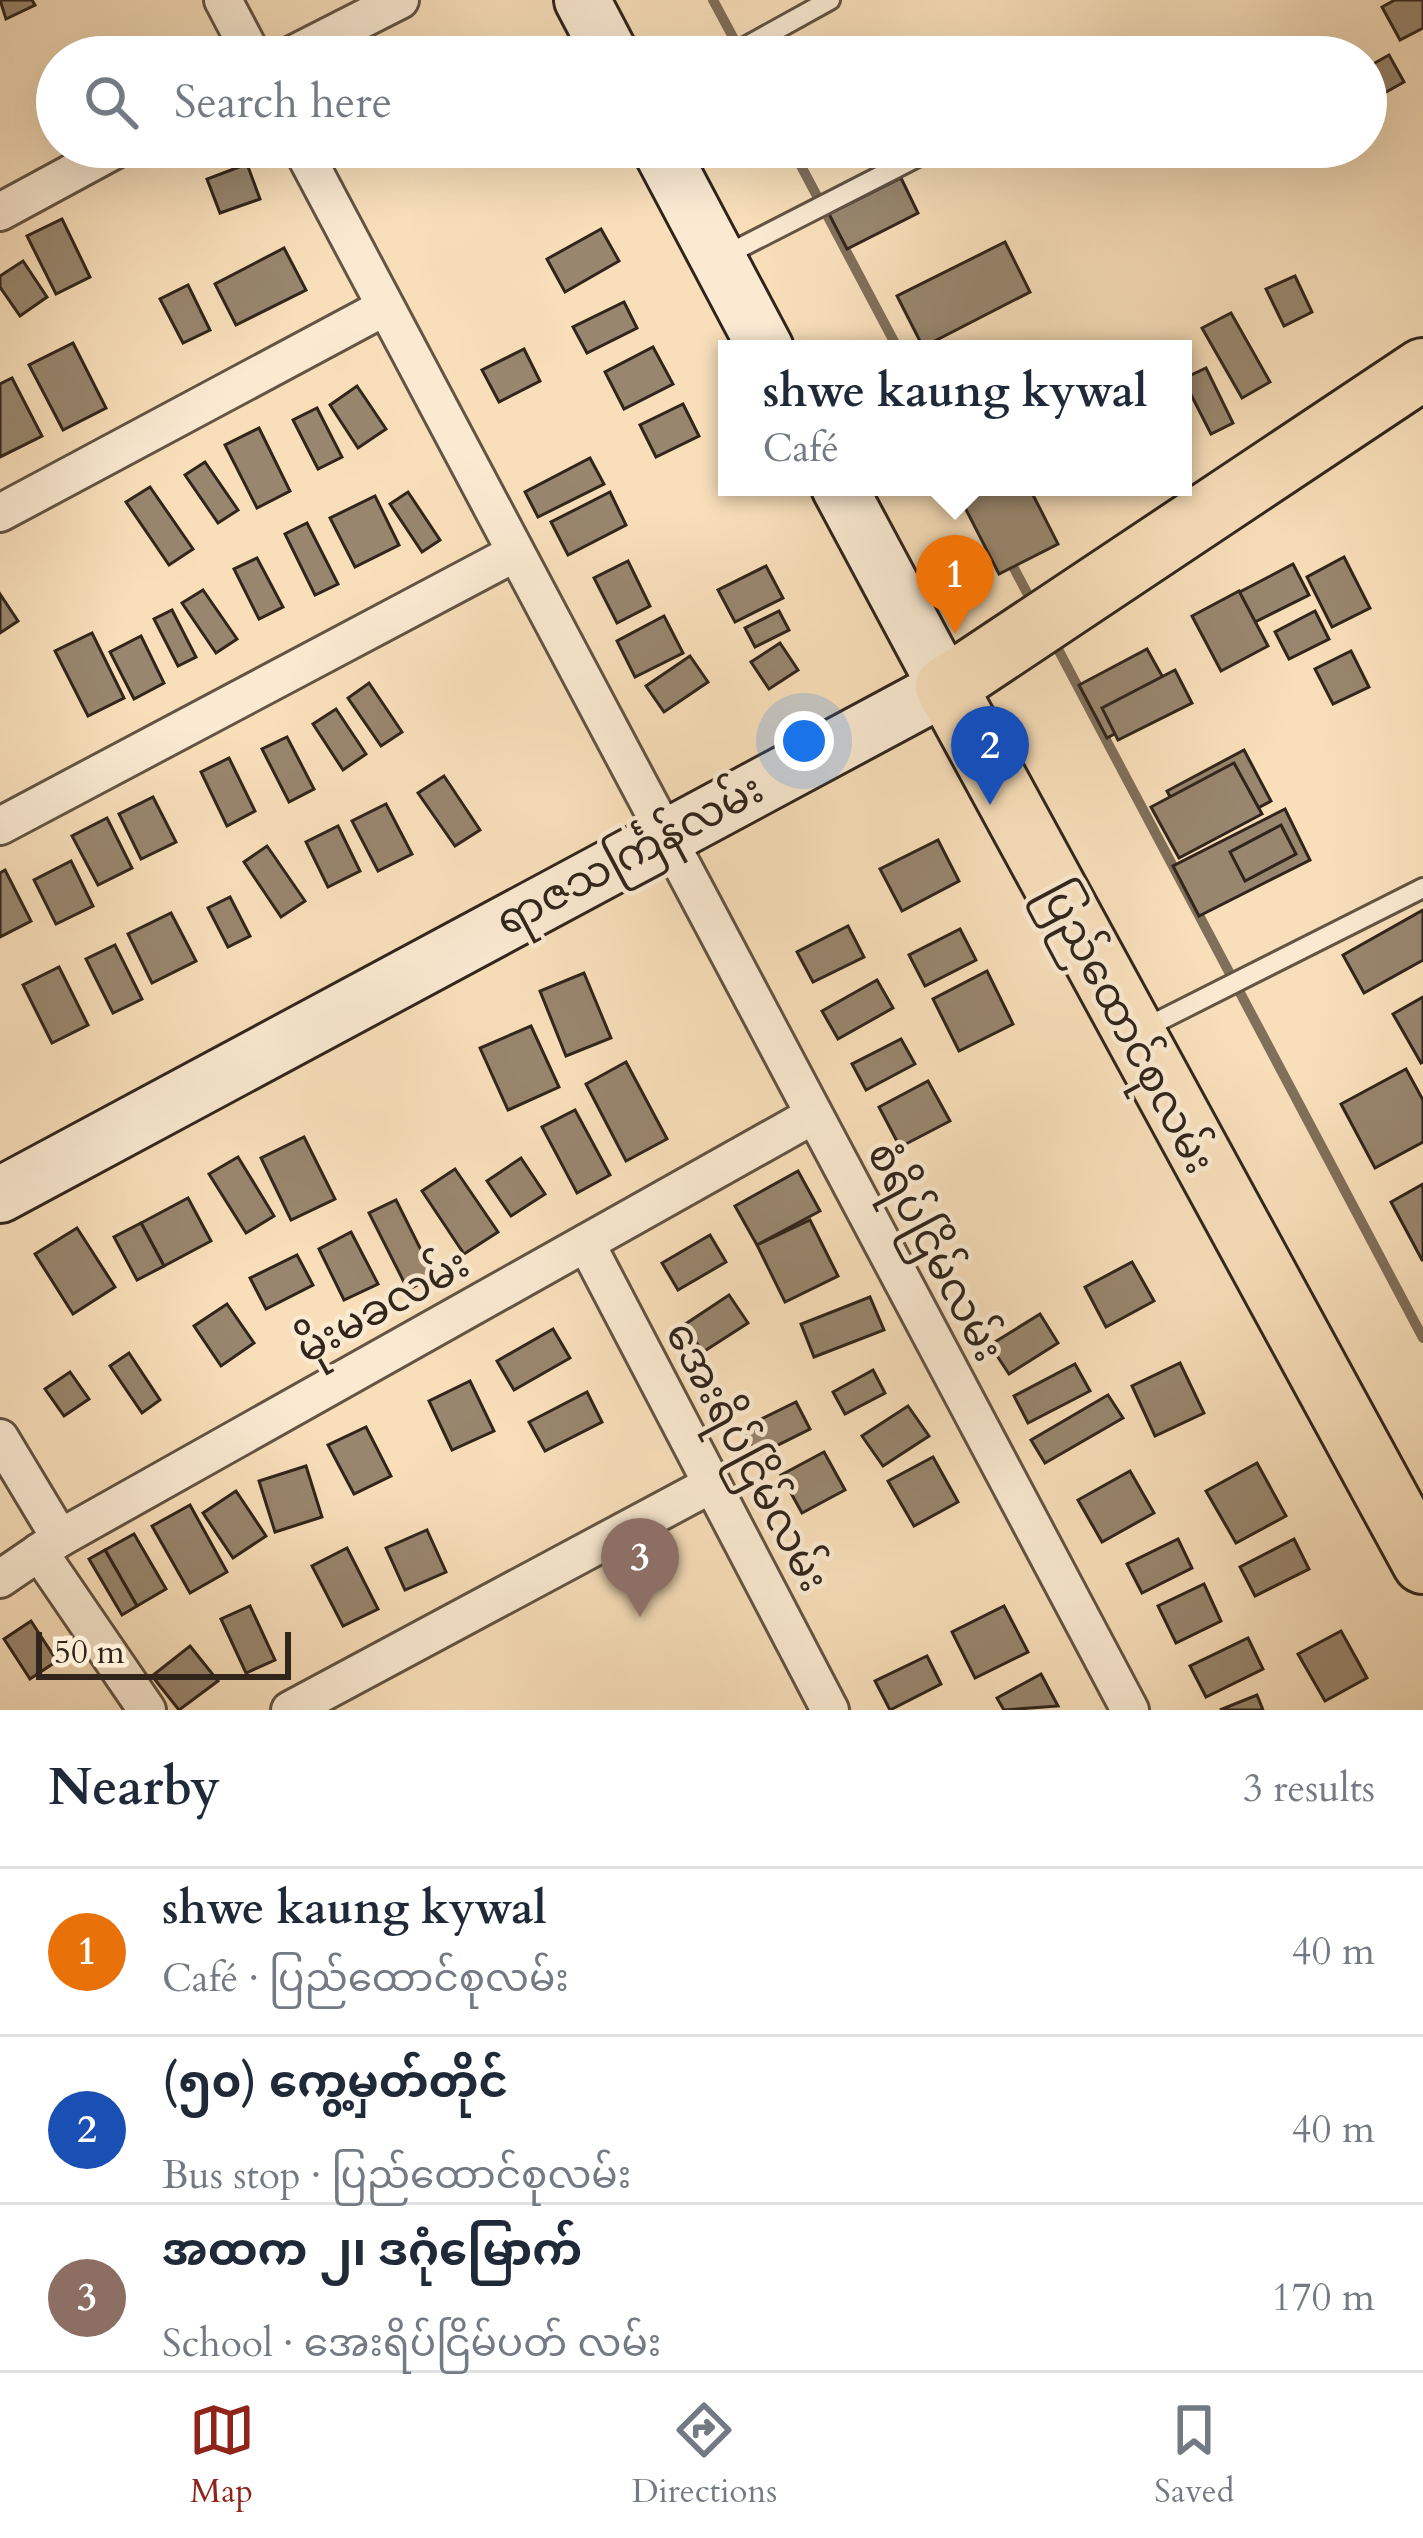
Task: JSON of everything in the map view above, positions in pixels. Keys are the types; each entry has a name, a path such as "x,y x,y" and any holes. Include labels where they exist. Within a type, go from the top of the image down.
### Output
{"main road":[{"path":"582,0 601,36"},
{"path":"670,168 761,340"},
{"name":"ရာဇသင်္ကြန်လမ်း","path":"0,1195 662,835 946,687 1423,369"},
{"name":"ပြည်ထောင်စုလမ်း","path":"844,496 1131,1035 1423,1563"}],"street":[{"path":"224,0 243,36"},
{"path":"329,36 400,0"},
{"path":"0,212 81,168"},
{"name":"စံရိပ်ငြိမ်လမ်း","path":"312,168 1130,1710"},
{"path":"0,513 385,307"},
{"path":"0,826 514,554"},
{"name":"မိုးမခလမ်း","path":"0,1579 50,1545 812,1116"},
{"name":"အေးရိပ်ငြိမ်လမ်း","path":"586,1243 830,1710"},
{"path":"0,1438 50,1545 147,1710"},
{"path":"290,1710 712,1484"}],"lane":[{"path":"765,36 830,0"},
{"path":"719,259 896,168"},
{"path":"1131,1035 1423,888"}],"building":[{"path":"0,0 32,0 35,5 6,19"},
{"path":"1395,0 1423,0 1423,28 1400,40 1382,7"},
{"path":"1387,56 1404,82 1387,92"},
{"path":"248,168 260,199 220,213 207,179"},
{"path":"901,178 918,213 847,249 829,214"},
{"path":"62,219 90,277 56,294 27,236"},
{"path":"601,229 619,261 565,292 547,259"},
{"path":"1005,242 1030,292 937,340 919,340 897,296"},
{"path":"284,248 306,290 236,325 215,284"},
{"path":"23,261 47,297 20,316 0,287 0,276"},
{"path":"1295,276 1312,312 1284,326 1266,289"},
{"path":"188,285 210,330 183,343 160,299"},
{"path":"624,302 637,328 587,353 573,327"},
{"path":"1231,313 1270,382 1242,398 1202,328"},
{"path":"73,343 106,408 63,430 29,365"},
{"path":"653,347 673,384 624,409 605,372"},
{"path":"524,349 540,381 499,402 482,370"},
{"path":"1206,368 1233,423 1211,434 1192,397 1192,375"},
{"path":"12,378 42,436 0,457 0,384"},
{"path":"357,386 386,429 358,448 330,405"},
{"path":"683,404 699,436 656,457 640,425"},
{"path":"317,408 342,457 318,469 293,420"},
{"path":"259,428 290,491 257,508 225,445"},
{"path":"590,458 604,484 538,517 525,492"},
{"path":"205,462 238,510 218,523 185,475"},
{"path":"150,487 193,549 169,565 126,502"},
{"path":"408,492 440,540 422,552 390,504"},
{"path":"610,492 626,525 568,555 551,522"},
{"path":"375,496 399,545 355,567 330,518"},
{"path":"959,496 1034,496 1058,544 999,574"},
{"path":"307,523 338,584 315,595 285,534"},
{"path":"1344,557 1370,608 1332,627 1307,577"},
{"path":"257,558 283,607 259,619 234,569"},
{"path":"628,561 650,606 617,623 594,578"},
{"path":"1293,564 1309,595 1253,623 1238,593"},
{"path":"766,566 783,598 735,622 718,590"},
{"path":"203,590 237,639 216,653 182,603"},
{"path":"1239,591 1268,646 1221,671 1192,616"},
{"path":"0,594 18,621 0,633"},
{"path":"172,610 196,657 178,666 154,619"},
{"path":"779,611 789,630 755,647 745,628"},
{"path":"1315,611 1329,639 1289,659 1275,632"},
{"path":"664,616 683,653 635,677 617,641"},
{"path":"92,633 124,698 88,716 55,651"},
{"path":"141,636 164,683 134,699 110,652"},
{"path":"780,643 798,670 769,689 751,662"},
{"path":"1147,649 1176,701 1107,738 1079,685"},
{"path":"1351,651 1369,687 1333,704 1315,669"},
{"path":"690,656 708,682 664,712 646,686"},
{"path":"1175,670 1192,703 1118,740 1102,708"},
{"path":"369,683 402,732 381,746 348,698"},
{"path":"336,709 366,754 343,770 313,724"},
{"path":"287,737 314,789 289,802 262,749"},
{"path":"1244,750 1271,801 1194,842 1167,791"},
{"path":"229,758 255,811 227,826 201,772"},
{"path":"1234,763 1262,814 1179,858 1151,807"},
{"path":"444,776 480,830 455,846 418,793"},
{"path":"153,797 176,842 141,859 119,814"},
{"path":"386,804 412,854 378,871 352,821"},
{"path":"1285,809 1310,860 1199,916 1173,866"},
{"path":"107,818 132,868 98,885 72,836"},
{"path":"1281,825 1296,854 1245,881 1230,852"},
{"path":"338,826 360,871 328,887 306,842"},
{"path":"938,840 959,881 902,911 880,869"},
{"path":"267,846 305,901 281,917 244,862"},
{"path":"71,861 93,906 56,924 34,880"},
{"path":"5,870 31,921 0,937 0,873"},
{"path":"230,897 250,936 228,947 208,908"},
{"path":"1423,910 1423,960 1364,993 1343,955"},
{"path":"171,913 196,961 152,983 128,934"},
{"path":"848,926 864,957 813,982 797,952"},
{"path":"960,929 976,960 925,986 909,955"},
{"path":"115,945 142,999 113,1013 86,959"},
{"path":"59,967 88,1025 52,1043 23,985"},
{"path":"987,971 1013,1024 959,1051 933,999"},
{"path":"584,973 611,1038 566,1056 540,991"},
{"path":"877,980 893,1008 838,1039 822,1011"},
{"path":"1423,997 1423,1062 1421,1063 1393,1014"},
{"path":"531,1026 559,1087 508,1110 480,1048"},
{"path":"901,1039 915,1064 866,1090 852,1064"},
{"path":"626,1062 667,1139 626,1161 586,1084"},
{"path":"1406,1069 1423,1100 1423,1142 1375,1168 1341,1104"},
{"path":"928,1081 950,1121 900,1147 879,1107"},
{"path":"575,1110 610,1175 577,1193 542,1127"},
{"path":"304,1137 335,1199 291,1220 261,1158"},
{"path":"238,1157 274,1216 246,1233 209,1174"},
{"path":"521,1158 545,1194 511,1216 487,1181"},
{"path":"455,1169 498,1232 464,1254 422,1191"},
{"path":"798,1171 820,1211 757,1245 735,1206"},
{"path":"1423,1184 1423,1260 1422,1260 1391,1202"},
{"path":"188,1198 211,1241 164,1266 141,1223"},
{"path":"396,1200 434,1276 408,1290 369,1213"},
{"path":"810,1220 838,1276 785,1302 757,1245"},
{"path":"141,1223 164,1266 137,1280 114,1237"},
{"path":"77,1228 115,1287 73,1314 35,1254"},
{"path":"351,1232 378,1284 344,1300 319,1249"},
{"path":"710,1235 726,1262 678,1290 662,1263"},
{"path":"297,1255 313,1285 266,1309 250,1278"},
{"path":"1132,1262 1154,1301 1106,1327 1085,1287"},
{"path":"729,1295 748,1323 703,1352 684,1325"},
{"path":"870,1297 884,1330 814,1357 801,1324"},
{"path":"227,1304 254,1343 221,1366 194,1326"},
{"path":"1040,1314 1058,1343 1009,1374 990,1345"},
{"path":"553,1329 570,1358 514,1390 497,1361"},
{"path":"129,1353 160,1400 142,1413 110,1366"},
{"path":"1180,1363 1204,1413 1155,1436 1132,1386"},
{"path":"1075,1364 1090,1391 1028,1423 1014,1396"},
{"path":"873,1370 885,1393 845,1414 833,1392"},
{"path":"70,1372 89,1399 64,1416 45,1389"},
{"path":"470,1381 494,1431 452,1450 429,1401"},
{"path":"587,1392 602,1422 545,1451 529,1422"},
{"path":"1108,1395 1123,1418 1045,1463 1031,1440"},
{"path":"796,1402 810,1429 756,1456 743,1428"},
{"path":"908,1406 929,1436 883,1466 862,1436"},
{"path":"366,1427 391,1476 354,1494 328,1445"},
{"path":"824,1452 845,1490 802,1513 781,1475"},
{"path":"933,1457 958,1502 914,1526 888,1481"},
{"path":"1257,1463 1286,1516 1236,1543 1206,1491"},
{"path":"306,1466 322,1517 275,1532 259,1481"},
{"path":"1130,1471 1154,1513 1102,1542 1078,1500"},
{"path":"236,1491 266,1536 233,1558 203,1513"},
{"path":"190,1505 227,1572 190,1593 152,1526"},
{"path":"427,1530 446,1572 405,1590 386,1548"},
{"path":"134,1534 166,1589 137,1606 105,1550"},
{"path":"1178,1539 1192,1568 1142,1593 1127,1564"},
{"path":"1294,1539 1309,1569 1255,1596 1240,1567"},
{"path":"347,1548 378,1609 343,1626 312,1566"},
{"path":"105,1550 137,1606 122,1615 89,1559"},
{"path":"1204,1584 1221,1621 1176,1643 1158,1606"},
{"path":"250,1606 275,1660 246,1673 221,1619"},
{"path":"1004,1606 1028,1652 975,1678 952,1632"},
{"path":"31,1621 57,1661 30,1679 4,1639"},
{"path":"1341,1631 1367,1678 1325,1701 1298,1654"},
{"path":"1248,1638 1263,1669 1206,1697 1190,1666"},
{"path":"190,1646 218,1681 179,1710 152,1676"},
{"path":"927,1656 941,1684 890,1710 875,1681"},
{"path":"1041,1674 1058,1706 1004,1710 997,1698"},
{"path":"1257,1695 1263,1710 1220,1710"}],"waterway":[{"path":"713,0 732,36"},
{"path":"802,168 893,340"},
{"path":"1008,557 1033,604"},
{"path":"1051,636 1423,1338"}],"place":[{"name":"shwe kaung kywal","path":"955,634"},
{"name":"(၅၀) ကွေ့မှတ်တိုင်","path":"990,805"},
{"name":"အထက ၂၊ ဒဂုံမြောက်","path":"640,1617"}]}
